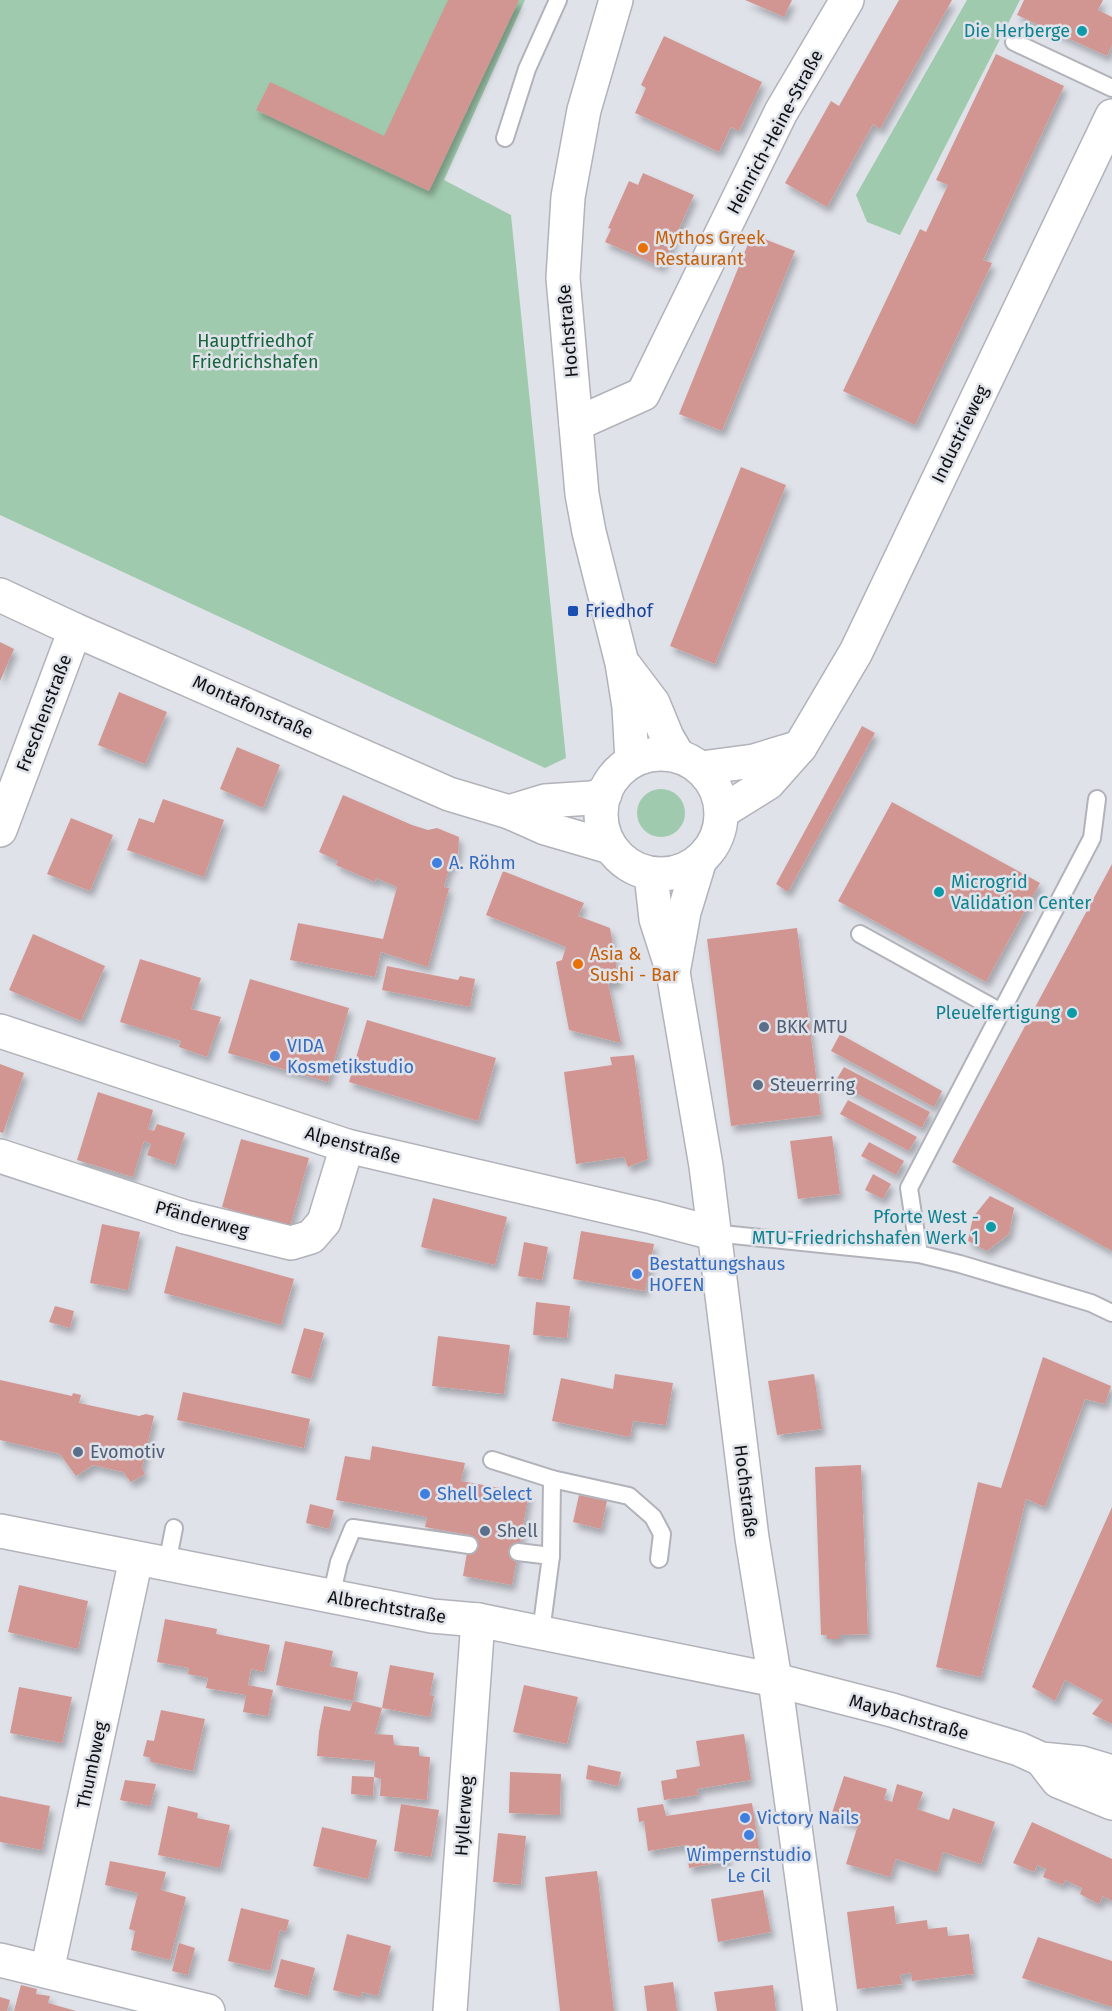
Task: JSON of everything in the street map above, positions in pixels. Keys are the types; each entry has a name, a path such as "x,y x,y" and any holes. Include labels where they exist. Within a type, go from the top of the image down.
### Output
{"street":[{"name":"Hochstraße","path":"616,0 584,111 568,197 563,278 582,494 589,532 622,663 629,707 632,761"},
{"name":"Heinrich-Heine-Straße","path":"576,424 643,394 781,112 847,0"},
{"name":"Industrieweg","path":"723,811 768,783 800,747 856,652 1112,116"},
{"name":"Montafonstraße","path":"0,595 449,794 509,812 545,828 610,847"},
{"name":"Freschenstraße","path":"0,830 75,630"},
{"name":"Hochstraße","path":"622,663 653,703 689,761"},
{"path":"689,761 719,794 723,811 716,842 699,862 675,873 651,874 627,864 610,847 602,827 601,804 608,784 624,766 651,754 689,761 754,761 800,747"},
{"path":"509,812 546,801 591,798 604,794"},
{"name":"Hochstraße","path":"673,972 684,912 699,862"},
{"name":"Hochstraße","path":"651,874 656,919 673,972 706,1166 752,1538 775,1680 820,2011"},
{"name":"Alpenstraße","path":"0,1031 347,1146 641,1214 713,1233"},
{"name":"Pfänderweg","path":"0,1156 185,1217 291,1243 310,1237 324,1222 347,1146"},
{"name":"Albrechtstraße","path":"0,1531 432,1616 478,1620 541,1632 775,1680"},
{"name":"Thumbweg","path":"47,1971 152,1562"},
{"name":"Hyllerweg","path":"450,2011 478,1620"},
{"name":"Maybachstraße","path":"775,1680 892,1710 1019,1749 1041,1759 1082,1763 1112,1772"},
{"name":"Maybachstraße","path":"1041,1759 1058,1781 1112,1803"},
{"path":"0,1960 208,2011"}],"lane":[{"path":"505,138 527,69 558,0"},
{"path":"1014,42 1112,88"},
{"path":"919,1254 909,1188 1092,838 1097,799"},
{"path":"860,934 1001,1012"},
{"path":"713,1233 919,1254 1091,1303 1112,1312"},
{"path":"492,1460 552,1479 628,1496 653,1517 662,1534 659,1559"},
{"path":"541,1632 551,1556 552,1479"},
{"path":"152,1562 174,1528"},
{"path":"331,1597 339,1562 353,1528 469,1545"},
{"path":"518,1552 551,1556"}],"green space":[{"name":"Hauptfriedhof Friedrichshafen","path":"0,0 525,0 444,180 511,215 566,758 545,768 0,515"},
{"path":"967,0 1020,0 900,235 867,222 856,195"},
{"path":"661,789 678,796 685,813 678,830 661,837 644,830 637,813 644,796"}],"building":[{"path":"448,0 519,0 429,191 256,110 270,82 384,136"},
{"path":"745,0 792,0 784,17"},
{"path":"899,0 952,0 880,129 873,124 827,207 785,183 831,101 839,106"},
{"name":"Die Herberge","path":"1024,0 1103,0 1098,10 1112,17 1112,45 1107,56 1017,15"},
{"path":"664,36 762,82 739,131 731,127 719,152 635,113 646,88 641,85"},
{"path":"996,54 1064,86 983,260 992,263 915,425 843,391 920,229 926,232 948,185 936,180"},
{"path":"643,173 694,195 662,267 605,242 611,229 608,228 629,181 638,185"},
{"path":"752,234 795,251 722,431 679,414"},
{"path":"741,467 786,485 715,664 670,646"},
{"path":"0,642 14,649 0,681"},
{"path":"119,692 167,712 145,764 98,745"},
{"path":"862,726 875,733 788,892 776,884"},
{"path":"237,747 280,765 263,808 220,789"},
{"path":"343,795 412,825 428,830 437,828 459,837 458,855 449,869 444,887 449,888 428,967 381,952 375,977 290,960 298,923 383,939 397,887 376,878 375,882 336,865 338,861 319,852"},
{"path":"163,799 224,820 204,877 127,850 139,818 154,823"},
{"name":"Microgrid Validation Center","path":"892,802 1040,883 986,982 838,901"},
{"path":"71,818 113,835 90,891 47,874"},
{"name":"Pleuelfertigung","path":"1112,864 1112,1251 952,1162"},
{"path":"503,871 584,903 578,916 610,928 619,983 608,983 621,1043 569,1030 556,962 562,960 566,947 486,915"},
{"name":"BKK MTU","path":"797,928 821,1115 731,1126 707,939"},
{"path":"33,934 105,966 81,1021 9,990"},
{"path":"140,959 201,978 191,1009 221,1017 207,1057 179,1047 181,1041 120,1022"},
{"path":"387,966 458,980 460,976 475,979 470,1007 382,990"},
{"path":"250,979 349,1008 328,1082 228,1053"},
{"path":"367,1020 496,1058 478,1121 349,1082"},
{"path":"840,1034 942,1091 934,1107 831,1051"},
{"path":"634,1055 648,1159 628,1167 624,1157 576,1164 564,1072 612,1065 610,1057"},
{"path":"0,1064 24,1073 3,1133 0,1132"},
{"path":"844,1067 930,1112 922,1128 835,1082"},
{"path":"98,1092 153,1110 148,1129 154,1131 157,1124 185,1133 175,1165 147,1155 151,1144 144,1141 133,1177 77,1160"},
{"path":"848,1100 917,1137 909,1151 840,1114"},
{"path":"832,1136 840,1194 798,1199 790,1141"},
{"path":"241,1139 309,1158 290,1226 222,1207"},
{"path":"869,1142 904,1161 896,1175 861,1156"},
{"path":"873,1174 891,1184 883,1199 865,1190"},
{"name":"Pforte West - MTU-Friedrichshafen Werk 1","path":"990,1196 1014,1208 1009,1234 987,1251 968,1241 973,1217"},
{"path":"433,1198 507,1217 495,1265 421,1247"},
{"path":"102,1224 140,1232 128,1290 90,1283"},
{"path":"581,1231 654,1244 645,1291 573,1279"},
{"path":"524,1242 548,1247 542,1280 518,1276"},
{"path":"176,1246 294,1279 281,1325 164,1293"},
{"path":"536,1302 570,1306 567,1338 533,1335"},
{"path":"55,1306 74,1311 70,1328 49,1322"},
{"path":"304,1328 324,1333 311,1379 291,1373"},
{"path":"438,1336 510,1345 504,1394 432,1386"},
{"path":"1043,1357 1111,1386 1105,1404 1085,1399 1045,1507 1026,1499 981,1677 936,1667 978,1482 1001,1488"},
{"path":"615,1374 673,1383 666,1425 633,1421 630,1437 552,1421 561,1378 613,1389"},
{"path":"814,1374 822,1429 777,1435 768,1381"},
{"path":"0,1380 72,1396 73,1393 81,1395 79,1403 139,1416 146,1414 154,1416 142,1468 145,1474 131,1482 123,1472 93,1465 76,1476 60,1454 0,1440"},
{"path":"183,1392 310,1419 304,1448 177,1420"},
{"path":"372,1446 465,1463 461,1481 529,1493 512,1585 463,1576 470,1535 425,1527 427,1517 336,1500 345,1456 370,1460"},
{"path":"861,1465 868,1634 840,1635 840,1639 827,1639 827,1635 821,1635 815,1467"},
{"path":"579,1495 607,1501 601,1529 573,1522"},
{"path":"310,1504 334,1510 329,1529 306,1523"},
{"path":"1112,1507 1112,1724 1092,1714 1103,1700 1065,1680 1055,1701 1032,1687"},
{"path":"19,1585 88,1601 78,1649 8,1632"},
{"path":"165,1619 217,1629 216,1634 270,1645 264,1672 251,1669 248,1685 273,1690 268,1716 243,1712 246,1695 206,1688 208,1678 188,1674 189,1668 157,1662"},
{"path":"285,1641 333,1651 330,1666 358,1672 353,1701 276,1685"},
{"path":"390,1665 434,1673 430,1695 434,1696 430,1717 382,1708"},
{"path":"524,1685 578,1697 567,1744 513,1732"},
{"path":"19,1687 72,1697 62,1743 10,1733"},
{"path":"353,1701 382,1708 375,1734 393,1735 394,1745 419,1747 419,1756 430,1757 427,1800 380,1796 381,1779 374,1777 375,1761 317,1756 324,1706 350,1711"},
{"path":"161,1710 205,1719 193,1771 151,1762 151,1758 143,1756 147,1740 154,1741"},
{"path":"744,1734 751,1780 697,1789 698,1795 664,1800 661,1781 677,1778 676,1770 700,1766 696,1741"},
{"path":"588,1765 621,1772 618,1786 586,1779"},
{"path":"510,1772 561,1774 560,1815 509,1813"},
{"path":"352,1776 374,1777 373,1796 351,1794"},
{"path":"844,1776 887,1789 884,1799 892,1802 897,1784 923,1792 917,1809 949,1820 953,1808 995,1822 981,1864 943,1852 937,1872 896,1859 890,1877 846,1864 858,1825 831,1816"},
{"path":"125,1780 156,1784 150,1806 120,1800"},
{"path":"0,1796 50,1806 42,1850 0,1842"},
{"path":"752,1803 759,1848 727,1853 728,1861 689,1868 686,1845 648,1851 644,1821 639,1822 637,1808 663,1804 666,1816"},
{"path":"401,1804 439,1810 431,1857 394,1851"},
{"path":"168,1806 198,1813 197,1818 230,1825 220,1868 158,1855"},
{"path":"1032,1822 1112,1859 1112,1901 1103,1896 1099,1904 1080,1894 1082,1888 1065,1880 1063,1885 1043,1877 1046,1869 1037,1865 1034,1872 1013,1863"},
{"path":"322,1827 377,1840 368,1879 313,1866"},
{"path":"498,1833 526,1836 521,1885 493,1882"},
{"path":"110,1861 166,1872 161,1890 186,1897 170,1960 131,1950 135,1931 129,1929 138,1893 105,1885"},
{"path":"597,1871 614,2011 560,2011 545,1877"},
{"path":"763,1890 771,1932 718,1942 711,1899"},
{"path":"894,1906 896,1924 927,1920 928,1929 947,1927 948,1936 969,1934 974,1974 912,1981 911,1973 900,1975 902,1984 857,1989 847,1912"},
{"path":"241,1908 289,1920 286,1932 280,1930 270,1971 228,1961"},
{"path":"347,1934 391,1946 378,1996 362,1992 361,1997 333,1990"},
{"path":"1038,1937 1112,1961 1112,2007 1022,1978"},
{"path":"179,1943 195,1948 188,1975 172,1971"},
{"path":"281,1959 315,1968 308,1996 274,1987"},
{"path":"673,1982 677,2011 647,2011 644,1986"},
{"path":"21,1985 37,1989 36,1994 50,1996 48,2003 76,2011 14,2011"},
{"path":"773,1985 776,2011 717,2011 714,1992"},
{"path":"0,1997 10,2000 7,2011 0,2011"}],"place":[{"name":"Die Herberge","path":"1082,31"},
{"name":"Mythos Greek Restaurant","path":"643,248"},
{"name":"Friedhof","path":"573,611"},
{"name":"A. Röhm","path":"437,863"},
{"name":"Microgrid Validation Center","path":"939,892"},
{"name":"Asia & Sushi - Bar","path":"578,964"},
{"name":"Pleuelfertigung","path":"1072,1013"},
{"name":"BKK MTU","path":"764,1027"},
{"name":"VIDA Kosmetikstudio","path":"275,1056"},
{"name":"Steuerring","path":"758,1085"},
{"name":"Pforte West - MTU-Friedrichshafen Werk 1","path":"991,1227"},
{"name":"Bestattungshaus HOFEN","path":"637,1274"},
{"name":"Evomotiv","path":"78,1452"},
{"name":"Shell Select","path":"425,1494"},
{"name":"Shell","path":"485,1531"},
{"name":"Victory Nails","path":"745,1818"},
{"name":"Wimpernstudio Le Cil","path":"749,1835"}]}
